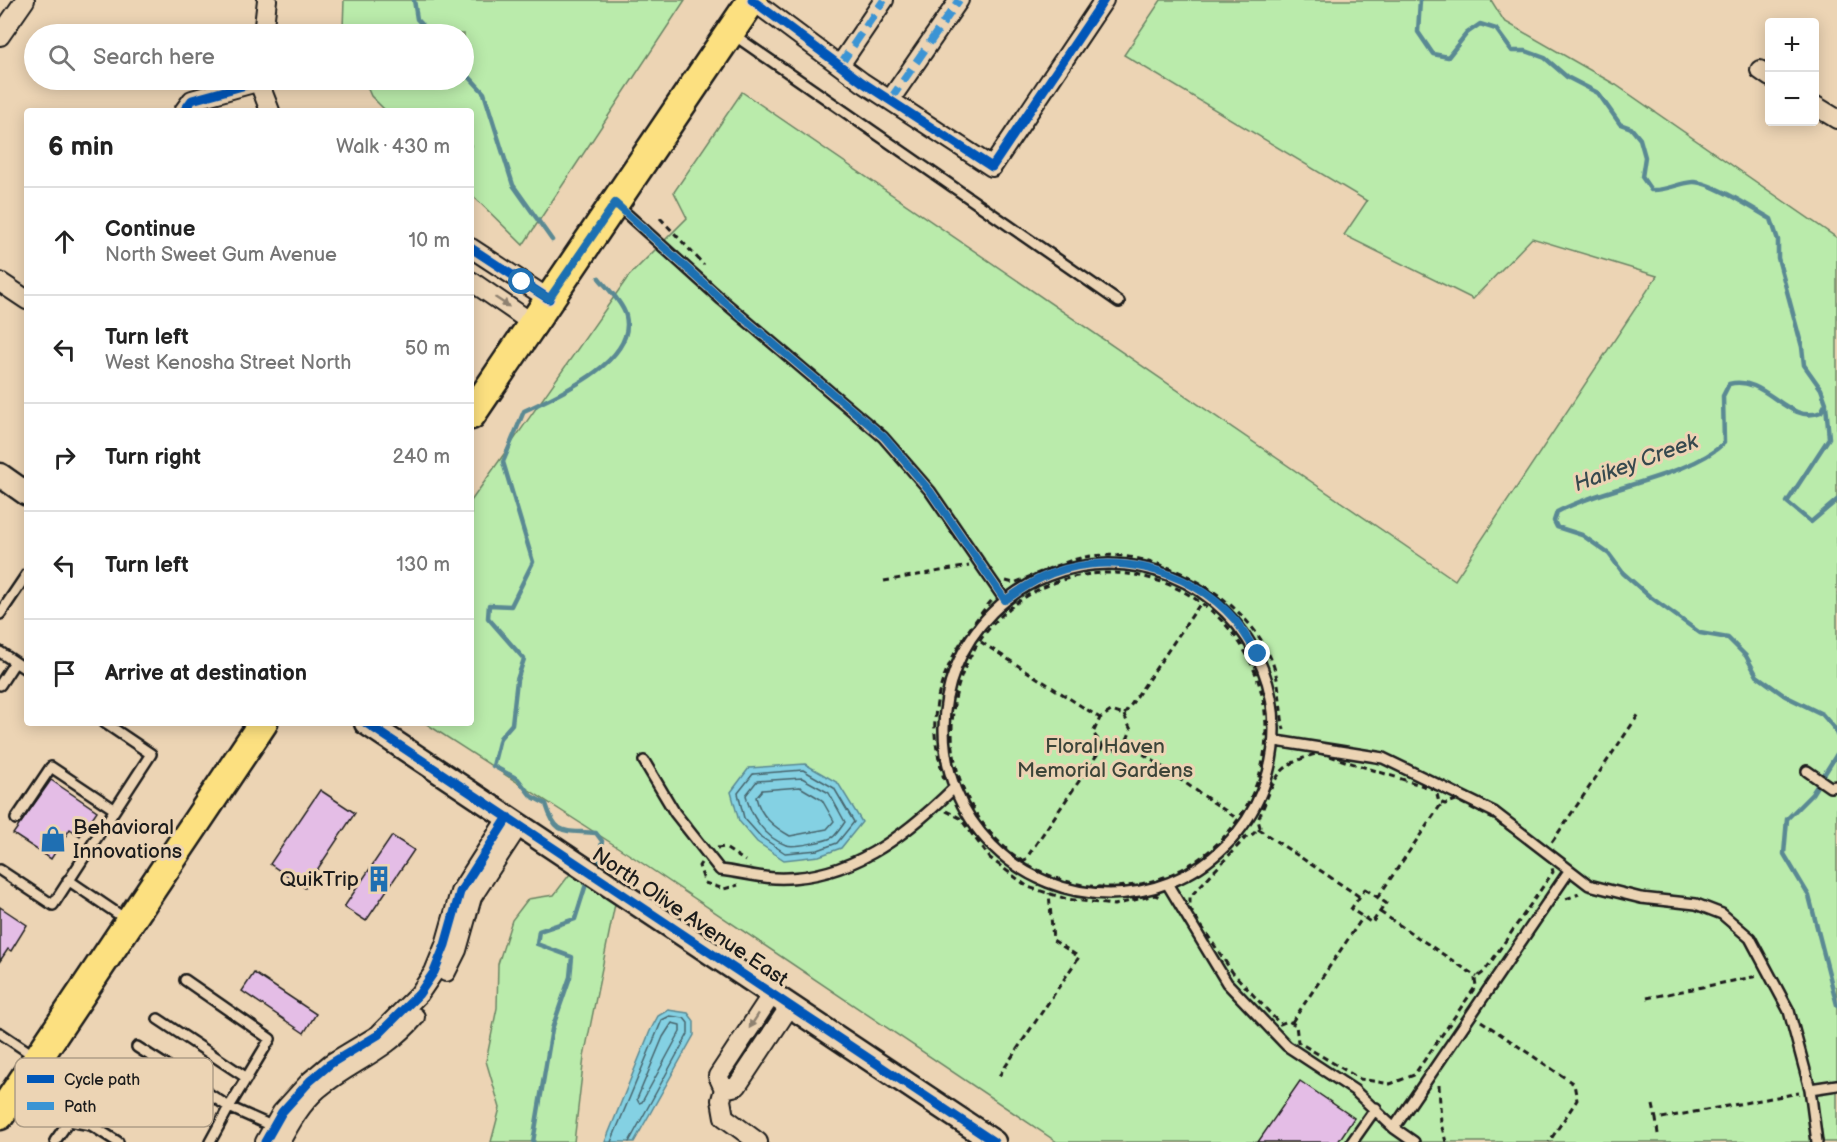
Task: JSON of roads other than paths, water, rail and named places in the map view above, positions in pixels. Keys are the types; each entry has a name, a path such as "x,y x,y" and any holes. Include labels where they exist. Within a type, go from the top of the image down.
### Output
{"main road":[{"path":"474,410 752,0"},
{"path":"38,1058 261,726"},
{"path":"0,1115 15,1093"}],"street":[{"path":"0,36 25,0"},
{"path":"264,24 267,0"},
{"path":"752,0 890,100 992,167 1104,0"},
{"path":"840,65 884,0"},
{"path":"890,100 959,0"},
{"path":"186,108 192,100 227,90"},
{"path":"262,90 269,108"},
{"path":"1819,108 1837,119"},
{"path":"474,250 549,299"},
{"path":"0,282 24,298"},
{"path":"474,283 532,323"},
{"path":"0,475 24,492"},
{"name":"North Olive Avenue East","path":"370,726 994,1142"},
{"path":"276,1136 318,1090 388,1044 429,1001 457,950 472,897 513,821"},
{"path":"758,1142 724,1117 721,1100 724,1089 718,1076 736,1049 781,1000"},
{"path":"724,1089 737,1086 755,1061 781,1000"},
{"path":"736,1049 755,1061"}],"lane":[{"path":"730,32 1119,302"},
{"path":"615,203 722,300 884,437 930,491 1005,600"},
{"path":"1124,563 1165,572 1203,591 1234,619 1258,654 1272,694 1276,741 1265,786 1241,830 1205,865 1168,885 1125,895 1089,894 1054,886 1021,870 993,848 970,820 949,787 943,738 949,686 970,639 1005,600 1051,575 1082,565 1124,563"},
{"path":"0,614 24,578"},
{"path":"0,652 24,668"},
{"path":"0,685 15,662"},
{"path":"0,870 52,905 151,754 109,726"},
{"path":"1276,741 1383,758 1494,813 1589,885 1641,898 1696,904 1722,914 1750,938 1789,1011 1810,1089 1817,1142"},
{"path":"644,761 675,813 720,870 775,878 828,874 875,853 917,824 949,787"},
{"path":"16,819 51,768 114,809"},
{"path":"1809,772 1834,787"},
{"path":"1394,1128 1569,871"},
{"path":"68,880 129,921"},
{"path":"1168,885 1227,983 1287,1046 1354,1090 1376,1108 1394,1128 1414,1142"},
{"path":"184,980 270,1039 210,1142"},
{"path":"158,1019 247,1078"},
{"path":"0,1034 38,1058"},
{"path":"137,1047 154,1058"},
{"path":"1810,1089 1832,1086"},
{"path":"213,1097 276,1136"},
{"path":"1352,1142 1376,1108"},
{"path":"56,1142 65,1127"},
{"path":"94,1127 118,1142"}],"water":[{"path":"805,764 838,783 862,822 841,848 819,856 784,860 757,842 739,821 731,792 749,768"},
{"path":"668,1010 688,1013 694,1021 694,1035 634,1142 605,1142 650,1031 658,1016"}],"waterway":[{"path":"414,0 417,19 422,24"},
{"name":"Haikey Creek","path":"1420,0 1418,32 1433,54 1448,57 1467,33 1480,24 1496,29 1512,51 1526,51 1545,58 1567,77 1598,93 1620,124 1631,128 1640,139 1645,157 1642,177 1651,190 1693,182 1701,183 1771,219 1778,240 1778,258 1802,347 1804,365 1821,389 1826,403 1821,412 1809,414 1797,412 1754,386 1742,383 1729,384 1723,396 1724,443 1709,455 1668,473 1576,503 1557,512 1554,521 1557,527 1582,535 1609,554 1623,573 1649,596 1700,633 1728,638 1746,656 1757,676 1785,696 1822,714 1835,729 1837,735"},
{"path":"474,82 484,93 513,185 552,240"},
{"path":"599,278 624,311 626,333 619,348 591,375 524,411 503,462 533,562 511,606 489,605 488,618 524,659 517,680 512,724 500,738 493,766 518,779 531,796 546,804 558,827 569,831 596,833 602,841 599,863"},
{"path":"1826,405 1829,438 1787,502 1811,522 1837,500"},
{"name":"Haikey Creek","path":"1837,754 1812,794 1787,819 1784,854 1809,896 1837,1005"},
{"path":"533,1142 552,1029 570,977 572,957 537,944 539,931 575,919 587,881"}],"place":[{"name":"Behavioral Innovations","path":"53,839"},
{"name":"QuikTrip","path":"379,879"}],"park label":[{"name":"Floral Haven Memorial Gardens","path":"1105,758"}]}
